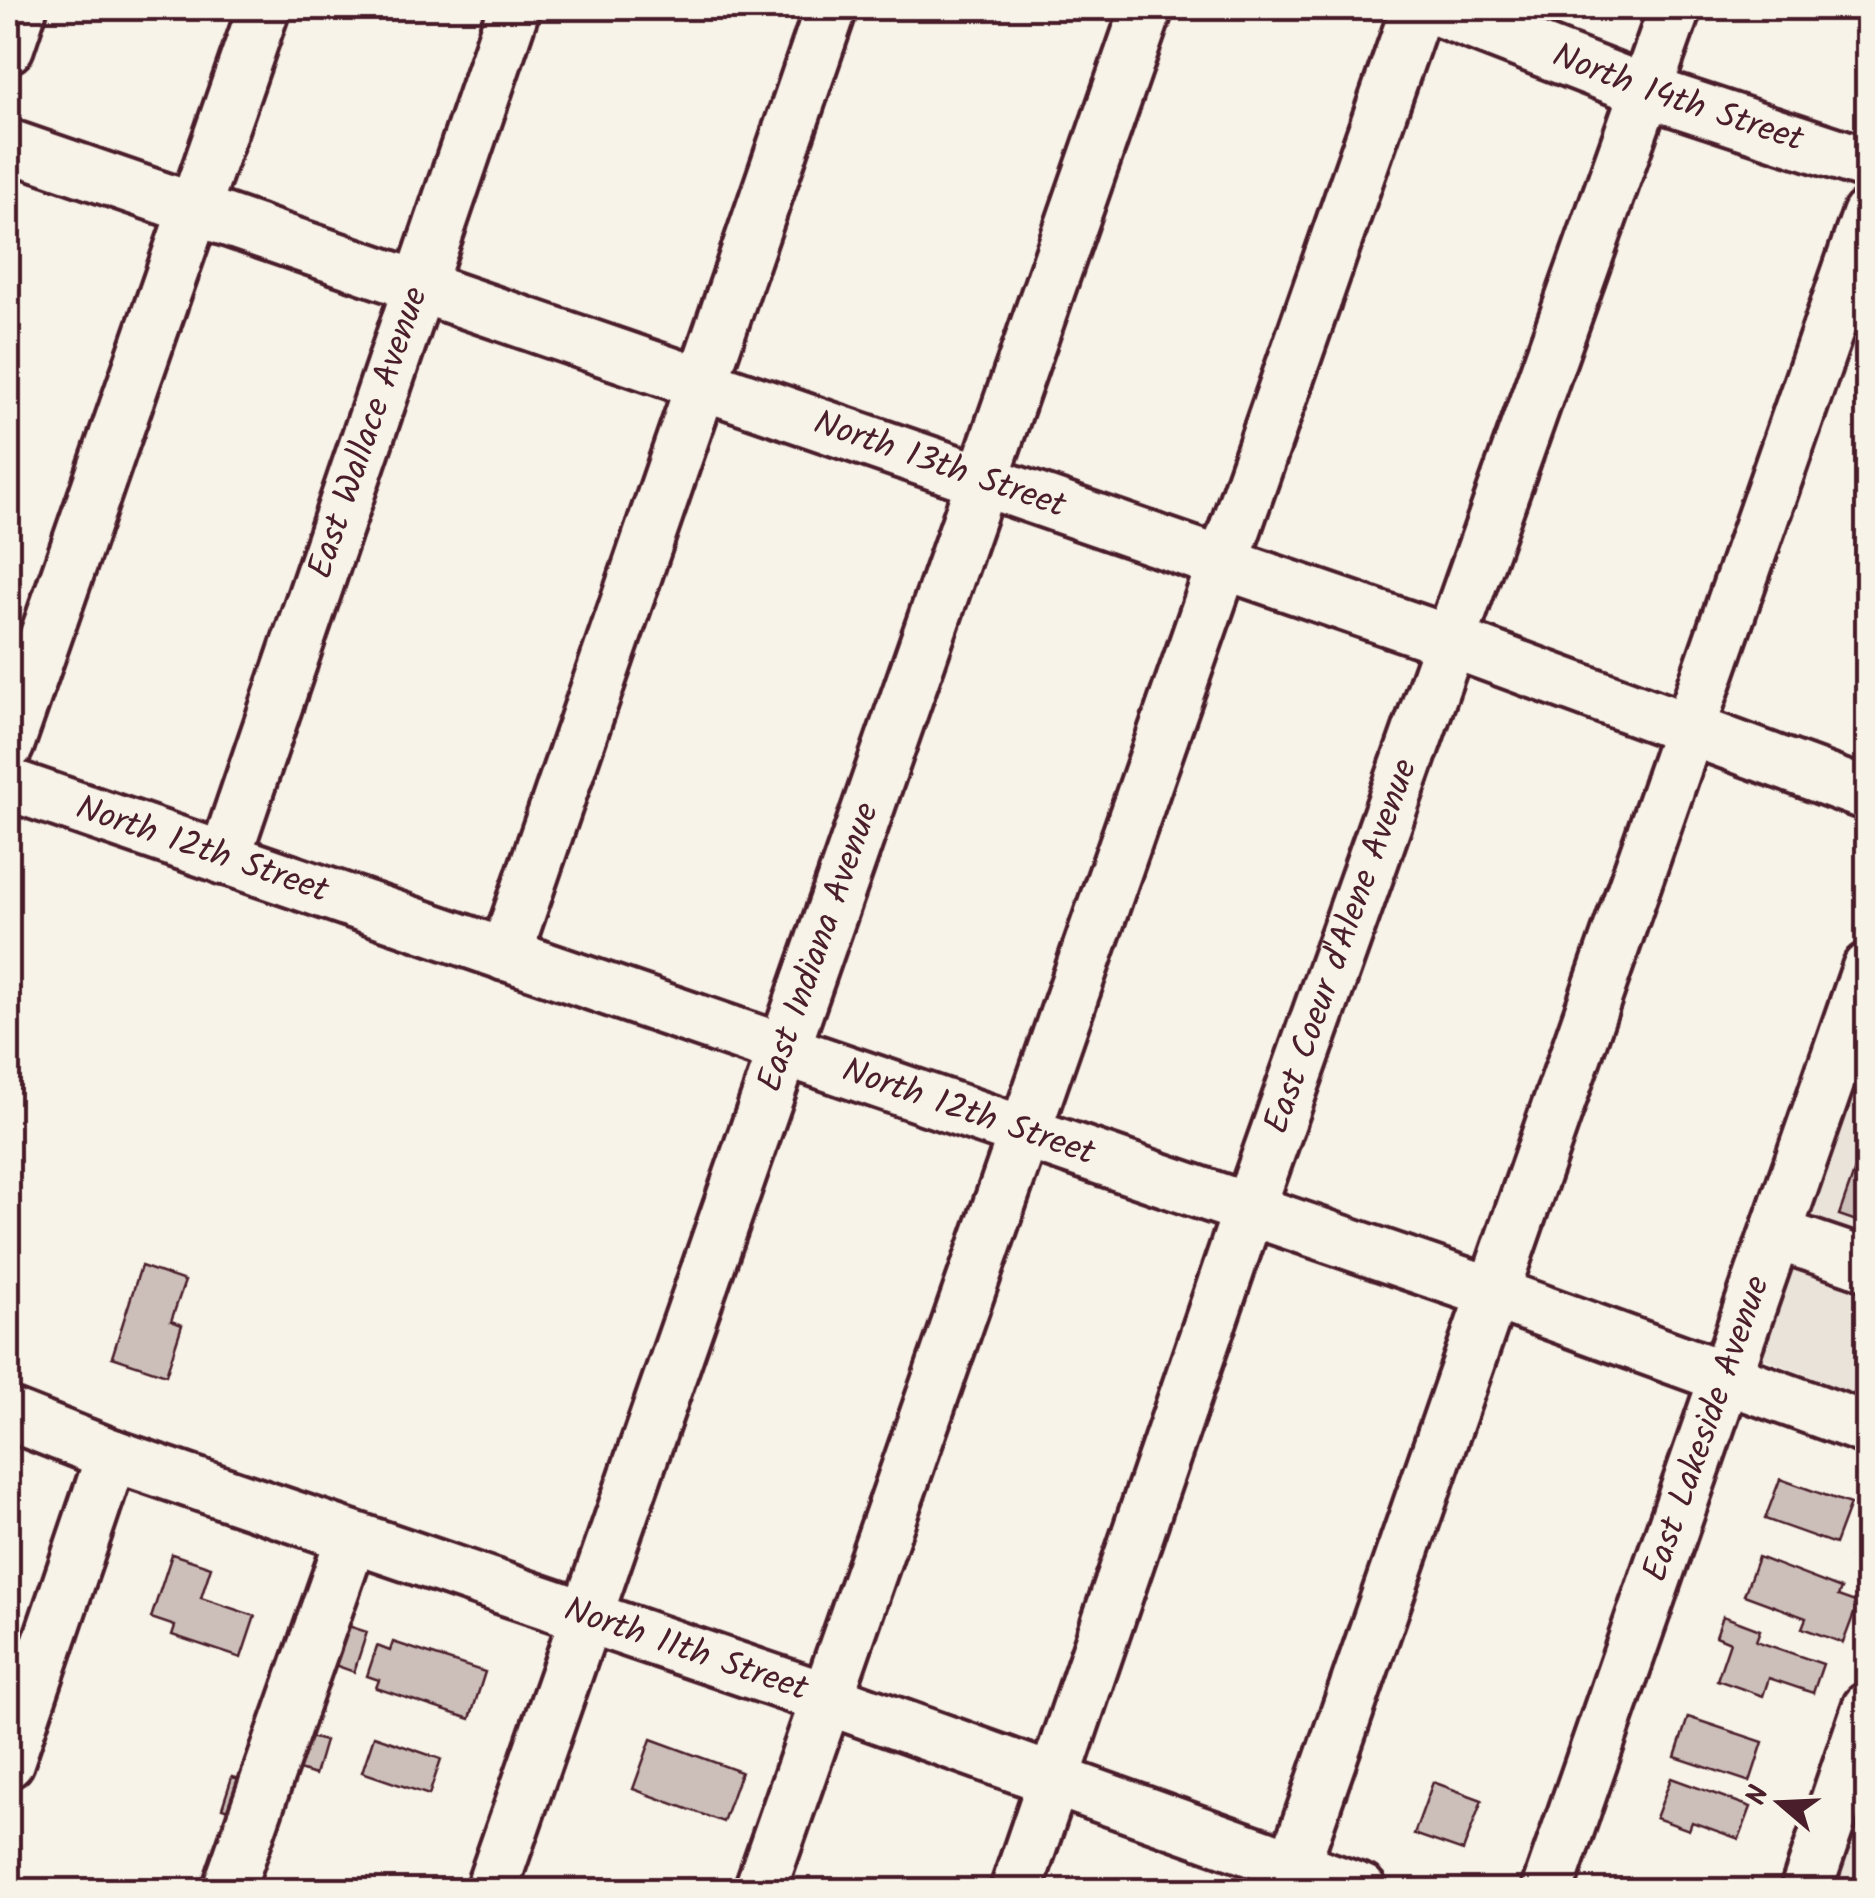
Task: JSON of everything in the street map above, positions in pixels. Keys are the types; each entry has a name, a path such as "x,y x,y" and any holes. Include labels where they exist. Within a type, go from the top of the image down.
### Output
{"street":[{"path":"8,47 21,8"},
{"path":"8,746 264,8"},
{"name":"East Wallace Avenue","path":"224,858 514,8"},
{"path":"505,955 831,8"},
{"name":"East Indiana Avenue","path":"492,1890 1147,8"},
{"path":"760,1890 1416,8"},
{"name":"North 14th Street","path":"1432,8 1646,91 1868,164"},
{"name":"East Coeur d'Alene Avenue","path":"1016,1890 1248,1209 1675,8"},
{"name":"North 13th Street","path":"8,145 1452,642 1868,795"},
{"path":"1289,1879 1868,216"},
{"name":"North 12th Street","path":"8,784 1492,1293 1868,1429"},
{"name":"East Lakeside Avenue","path":"1547,1890 1868,968"},
{"path":"1776,1234 1868,1265"},
{"name":"North 11th Street","path":"8,1414 112,1455 1055,1779 1289,1879 1361,1890"},
{"path":"8,1762 112,1455"},
{"path":"228,1890 352,1537"},
{"path":"1806,1890 1868,1708"}],"shaded area":[{"path":"1867,1050 1867,1399 1761,1357"},
{"path":"1867,1665 1867,1890 1790,1890"}],"building":[{"path":"1868,1132 1868,1225 1839,1215"},
{"path":"141,1266 185,1281 171,1321 182,1325 166,1375 112,1357"},
{"path":"1780,1479 1850,1504 1835,1544 1765,1519"},
{"path":"1865,1519 1868,1520 1868,1563 1851,1557"},
{"path":"172,1554 211,1567 201,1598 255,1616 241,1658 172,1635 175,1626 151,1618"},
{"path":"1758,1557 1841,1589 1838,1596 1858,1603 1843,1643 1802,1628 1806,1618 1744,1595"},
{"path":"1723,1616 1760,1630 1756,1641 1823,1664 1813,1693 1769,1678 1763,1696 1717,1680 1730,1642 1716,1636"},
{"path":"339,1623 367,1632 354,1672 326,1662"},
{"path":"393,1642 485,1672 470,1719 376,1688 379,1680 367,1676 377,1646 390,1651"},
{"path":"1688,1717 1763,1742 1750,1782 1675,1757"},
{"path":"301,1735 325,1741 315,1775 292,1768"},
{"path":"374,1736 441,1759 429,1795 362,1772"},
{"path":"651,1739 741,1772 723,1822 633,1789"},
{"path":"1868,1773 1868,1834 1848,1827"},
{"path":"232,1777 247,1781 238,1813 222,1808"},
{"path":"1671,1778 1751,1807 1739,1839 1692,1822 1689,1830 1656,1818"},
{"path":"1433,1782 1482,1800 1463,1851 1414,1834"},
{"path":"67,1880 98,1890 63,1890"}]}
